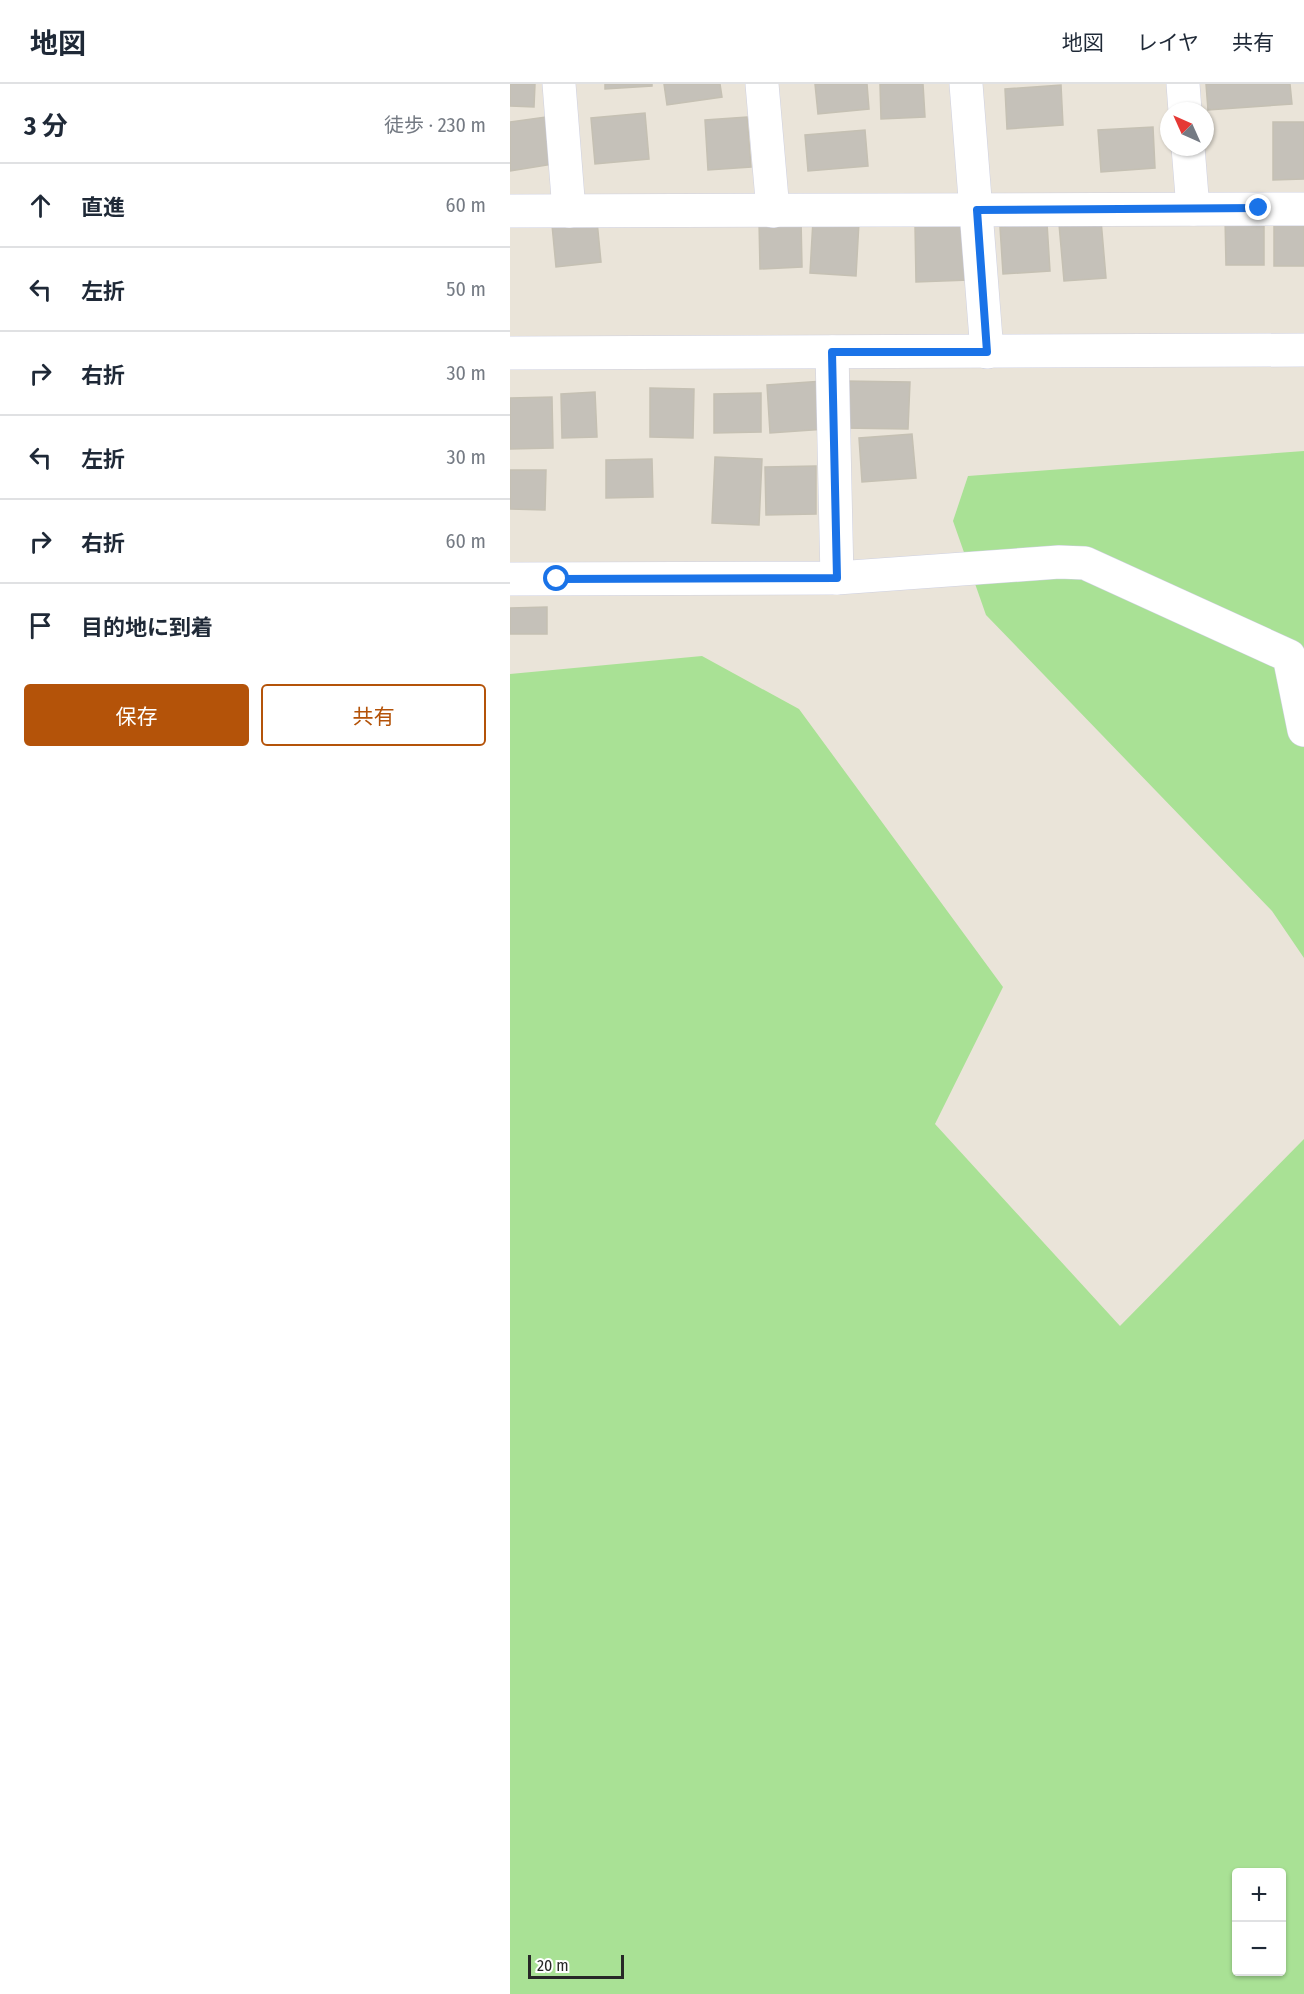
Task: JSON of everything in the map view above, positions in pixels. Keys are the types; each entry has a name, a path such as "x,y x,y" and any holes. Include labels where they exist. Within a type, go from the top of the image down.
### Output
{"street":[{"path":"559,84 569,211"},
{"path":"762,84 773,211"},
{"path":"966,84 987,352"},
{"path":"1183,84 1184,102"},
{"path":"1189,156 1193,208"},
{"path":"510,211 1304,208"},
{"path":"510,353 1304,350"},
{"path":"832,352 837,578"},
{"path":"510,579 837,578 1059,562 1084,563 1289,656 1304,730"}],"green space":[{"path":"1304,451 1304,958 1272,911 986,615 953,521 968,476"},
{"path":"702,656 799,709 1003,987 935,1124 1120,1326 1304,1139 1304,1994 510,1994 510,674"}],"building":[{"path":"510,84 535,84 534,107 510,106"},
{"path":"605,84 652,84 652,86 605,89"},
{"path":"664,84 720,84 722,97 667,105"},
{"path":"815,84 867,84 869,109 818,114"},
{"path":"880,84 923,84 925,117 881,119"},
{"path":"1206,84 1290,84 1292,104 1214,110 1214,102 1207,102"},
{"path":"1061,85 1063,125 1007,129 1005,89"},
{"path":"645,113 649,159 595,164 591,118"},
{"path":"553,116 560,163 510,171 510,122"},
{"path":"747,117 751,167 708,170 705,120"},
{"path":"1273,122 1304,122 1304,179 1273,180"},
{"path":"1153,127 1155,168 1101,172 1098,130"},
{"path":"865,130 868,166 808,171 805,135"},
{"path":"1264,216 1264,265 1226,265 1225,217"},
{"path":"801,219 802,267 760,269 759,221"},
{"path":"813,220 859,222 856,276 810,273"},
{"path":"1101,220 1106,278 1064,281 1059,224"},
{"path":"1274,220 1304,220 1304,266 1274,266"},
{"path":"597,221 601,262 556,267 552,225"},
{"path":"968,223 969,280 916,282 915,225"},
{"path":"1047,223 1050,271 1003,274 1000,227"},
{"path":"823,381 826,429 770,433 767,385"},
{"path":"844,381 910,382 908,429 843,428"},
{"path":"650,388 694,389 693,438 650,437"},
{"path":"595,392 597,437 562,438 561,394"},
{"path":"761,393 761,432 714,433 714,394"},
{"path":"552,397 553,448 510,449 510,398"},
{"path":"912,434 916,478 862,482 859,438"},
{"path":"715,457 762,459 759,525 712,523"},
{"path":"652,459 653,497 606,498 606,460"},
{"path":"816,466 816,514 766,515 765,467"},
{"path":"510,470 546,470 545,510 510,509"},
{"path":"547,607 547,634 510,634 510,608"}],"route":[{"path":"557,579 837,578 832,352 987,352 977,210 1259,208"}]}
